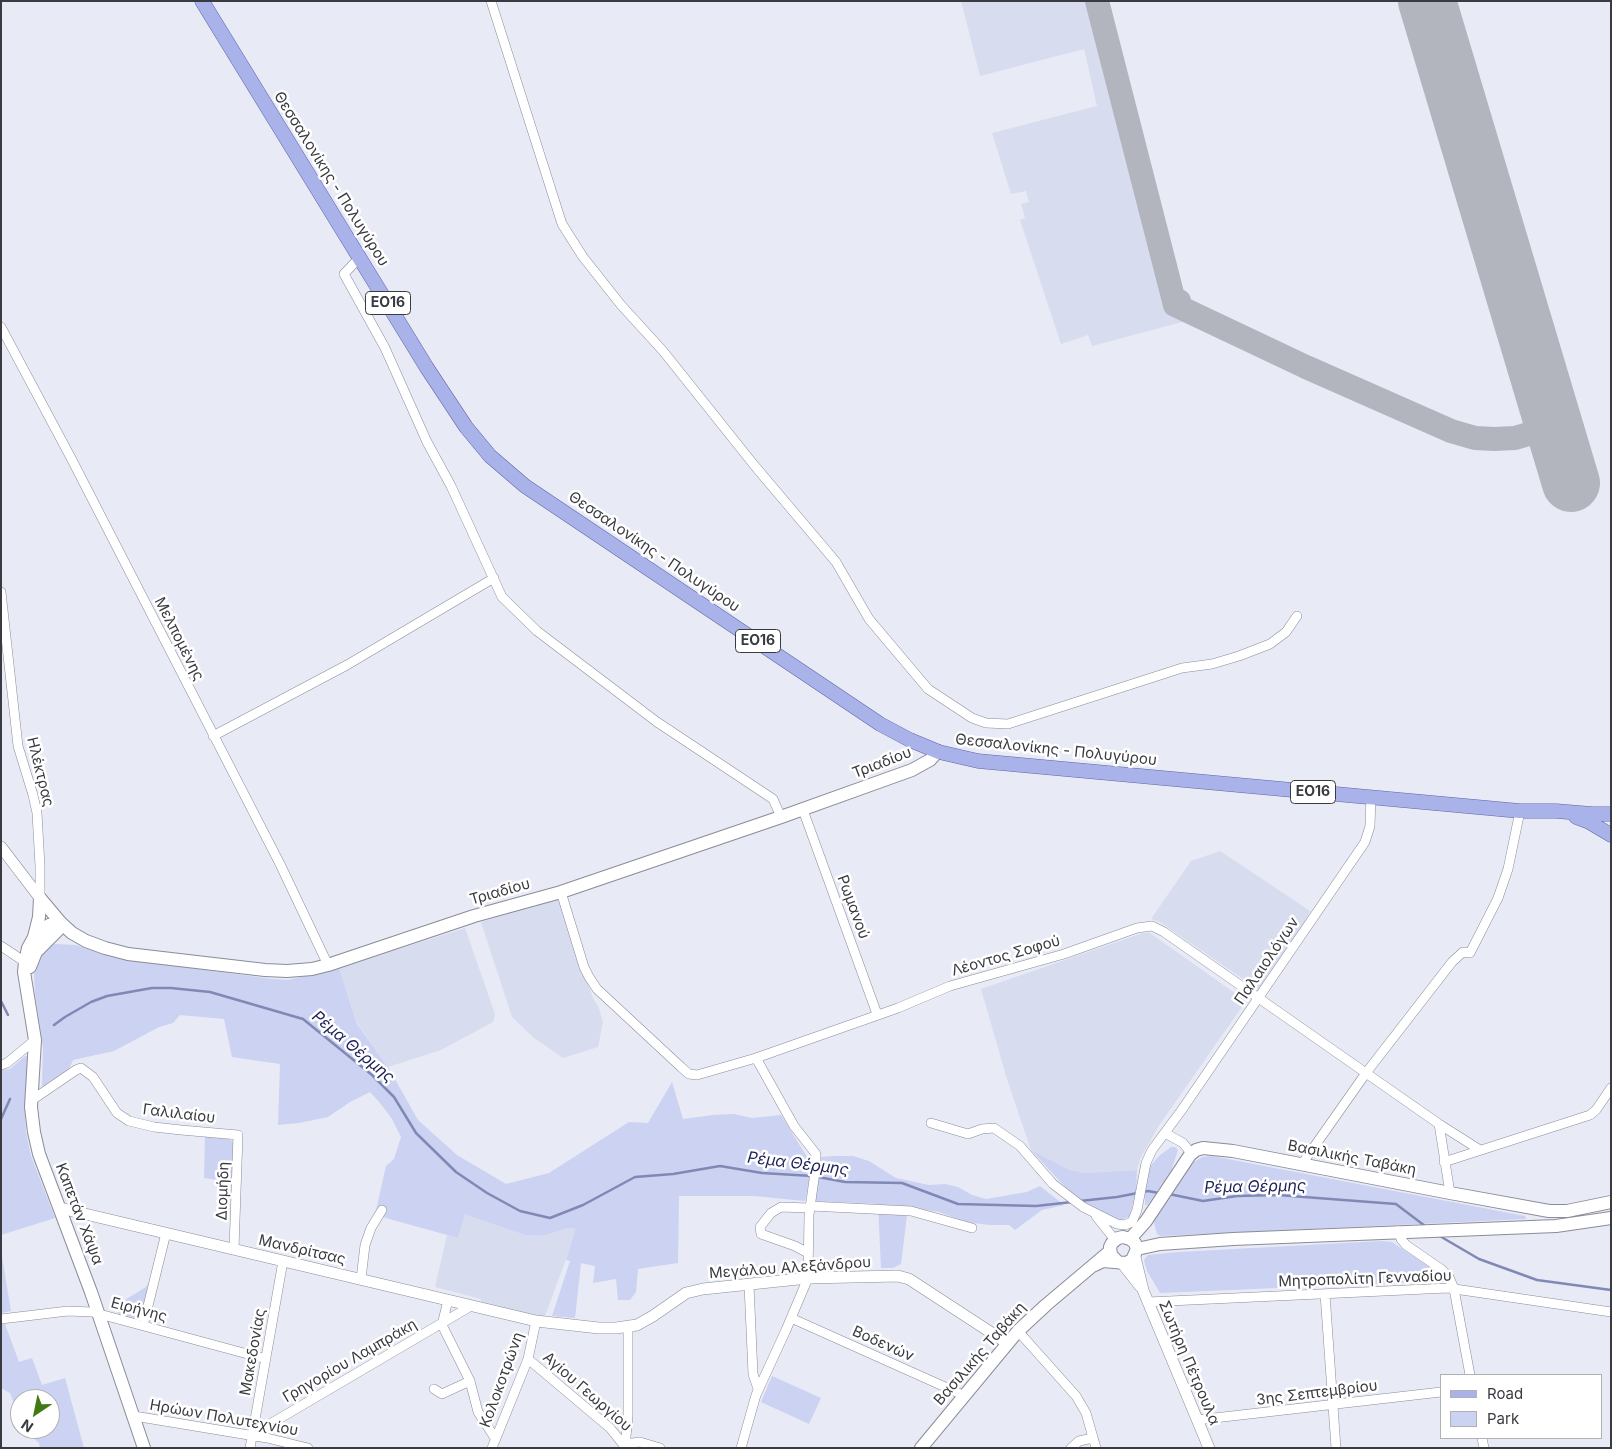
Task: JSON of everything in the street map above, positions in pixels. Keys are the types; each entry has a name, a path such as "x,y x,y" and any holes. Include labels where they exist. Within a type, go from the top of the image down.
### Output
{"main road":[{"name":"Θεσσαλονίκης - Πολυγύρου","path":"202,1 427,368 466,427 490,456 506,471 867,716 902,736 938,752 978,761 1520,811 1611,814"},
{"name":"Τριαδίου","path":"40,898 60,922 75,935 99,946 120,952 266,970 298,971 328,965 474,916 561,892 781,818 912,770 930,760 938,752"},
{"name":"Θεσσαλονίκης - Πολυγύρου","path":"1556,811 1589,822 1611,836"},
{"path":"40,898 38,940 71,938 75,935"},
{"name":"Καπετάν Χάψα","path":"60,922 58,930 38,940 28,948 24,962 35,1040 32,1100 33,1125 39,1154 99,1313 144,1448"},
{"name":"Καπετάν Χάψα","path":"27,984 31,960 38,940"},
{"name":"Βασιλικής Ταβάκη","path":"1191,1153 1199,1148 1210,1148 1549,1211 1567,1211 1611,1202"},
{"path":"1134,1248 1123,1237 1112,1246 1112,1258 1120,1263 1129,1262 1146,1221 1191,1153"},
{"path":"1584,1208 1588,1222"},
{"path":"1134,1248 1176,1243 1405,1231 1556,1226 1611,1218"},
{"name":"Βασιλικής Ταβάκη","path":"921,1448 1018,1331 1112,1246"},
{"name":"Βασιλικής Ταβάκη","path":"1091,1267 1103,1261 1120,1263"}],"street":[{"path":"492,1 562,224 583,257 621,305 663,351 754,465 836,562 869,619 928,689 972,718 986,723 1008,724 1182,668 1212,664 1239,656 1270,644 1286,632 1297,616"},
{"path":"360,257 344,274 385,348 427,442 450,486 502,597 537,631 657,722 773,799 781,818"},
{"name":"Μελπομένης","path":"1,327 71,458 280,864 328,965"},
{"path":"213,736 346,665 494,578"},
{"name":"Ηλέκτρας","path":"1,592 18,746 37,814 40,898"},
{"name":"Παλαιολόγων","path":"1093,1212 1112,1222 1123,1225 1132,1222 1146,1164 1152,1150 1259,998 1365,842 1370,826 1371,797"},
{"name":"Ρωμανού","path":"803,810 877,1014"},
{"path":"1302,1164 1366,1073 1452,962 1463,952 1470,953 1498,898 1508,869 1520,811"},
{"path":"1,848 40,898"},
{"name":"Λέοντος Σοφού","path":"561,892 589,977 597,989 689,1074 697,1075 756,1058 898,1008 950,986 1064,954 1137,928 1152,926 1164,932 1439,1124 1480,1150"},
{"path":"1,946 24,962"},
{"path":"1,1065 7,1063 35,1040"},
{"path":"741,1448 758,1389 808,1278 809,1207 816,1165 816,1154 794,1126 756,1058"},
{"name":"Γαλιλαίου","path":"32,1100 81,1068 88,1072 97,1082 117,1113 129,1121 154,1127 238,1134"},
{"path":"1444,1162 1590,1115 1596,1110 1611,1088"},
{"path":"931,1123 968,1134 982,1129 994,1128 1020,1146 1052,1184 1083,1207 1093,1212 1112,1246"},
{"path":"1439,1124 1450,1193"},
{"path":"1165,1133 1183,1143 1191,1153"},
{"name":"Διομήδη","path":"234,1249 238,1134"},
{"path":"808,1253 795,1246 761,1234 760,1227 771,1213 781,1207 809,1207 911,1211 972,1228"},
{"name":"Μανδρίτσας","path":"60,1208 536,1321"},
{"path":"361,1280 364,1245 371,1228 382,1210"},
{"path":"1405,1231 1401,1238 1406,1245 1449,1276 1454,1289 1470,1374"},
{"path":"143,1326 166,1233"},
{"name":"Σωτήρη Πέτρουλα","path":"1134,1248 1143,1290 1209,1448"},
{"name":"Μακεδονίας","path":"250,1448 283,1261"},
{"name":"Σωτήρη Πέτρουλα","path":"1120,1263 1143,1290"},
{"name":"Μεγάλου Αλεξάνδρου","path":"536,1321 599,1328 628,1327 654,1316 682,1296 694,1290 808,1278 891,1276 909,1279 1007,1343"},
{"path":"750,1285 753,1374 758,1389"},
{"name":"Μητροπολίτη Γενναδίου","path":"1148,1302 1454,1289 1611,1312"},
{"path":"1325,1294 1336,1448"},
{"path":"448,1300 442,1322 444,1330 470,1381 478,1412 495,1438"},
{"name":"Γρηγορίου Λαμπράκη","path":"252,1436 471,1306"},
{"name":"Ειρήνης","path":"1,1319 68,1312 85,1311 99,1313 266,1359"},
{"name":"Βοδενών","path":"791,1318 964,1395"},
{"name":"Κολοκοτρώνη","path":"492,1448 528,1358 536,1321"},
{"path":"628,1327 628,1416 625,1447 640,1442 660,1448"},
{"path":"1018,1331 1076,1396 1086,1413 1096,1448"},
{"name":"Αγίου Γεωργίου","path":"528,1358 610,1428 625,1447"},
{"path":"434,1389 442,1394 470,1381"},
{"name":"3ης Σεπτεμβρίου","path":"1197,1420 1440,1392"},
{"name":"Ηρώων Πολυτεχνίου","path":"134,1416 252,1436 308,1448"},
{"path":"1071,1448 1079,1441 1093,1438"}],"shaded area":[{"path":"961,1 1101,1 1181,310 1186,321 1092,346 1088,335 1061,344 1020,220 1025,218 1021,204 1029,202 1026,191 1011,194 992,133 1097,106 1084,49 980,76"},
{"path":"1220,851 1310,911 1306,923 1259,990 1160,922 1151,919 1191,861"},
{"path":"559,897 603,1022 598,1047 563,1058 533,1037 512,1017 481,922"},
{"path":"465,928 495,1014 493,1022 441,1050 388,1067 357,1023 339,968"},
{"path":"1143,933 1150,933 1246,1001 1158,1127 1140,1159 1137,1170 1085,1173 1070,1170 1031,1150 1007,1079 981,989"},
{"path":"465,1213 525,1235 542,1236 568,1228 577,1229 544,1319 435,1287 447,1235 458,1238"}],"green space":[{"path":"50,945 76,945 112,957 272,979 288,980 339,968 357,1024 388,1067 418,1120 457,1155 506,1184 549,1173 629,1122 648,1123 672,1082 683,1119 734,1114 752,1118 781,1115 812,1165 805,1201 754,1196 679,1196 678,1263 638,1269 636,1292 630,1300 618,1300 616,1279 593,1283 595,1266 581,1263 575,1318 552,1316 570,1261 566,1260 576,1229 568,1228 542,1236 525,1235 465,1214 458,1238 375,1215 386,1166 394,1159 401,1137 392,1119 380,1103 370,1092 350,1102 328,1117 278,1125 280,1064 232,1057 224,1019 180,1015 173,1023 159,1027 114,1051 73,1060 68,1071 42,1087 43,1048 34,974 38,956"},
{"path":"25,1056 29,1057 25,1111 26,1132 31,1156 55,1218 1,1235 1,1070 10,1069"},
{"path":"205,1135 224,1136 233,1142 235,1155 232,1182 204,1178"},
{"path":"1171,1147 1175,1147 1178,1150 1171,1171 1151,1200 1145,1205 1145,1186 1151,1165"},
{"path":"1031,1150 1070,1170 1085,1173 1137,1170 1136,1193 1129,1217 1121,1220 1093,1209 1067,1189"},
{"path":"853,1156 869,1161 896,1178 929,1185 945,1184 958,1187 972,1195 986,1199 1027,1192 1040,1186 1064,1205 1042,1210 1015,1230 1009,1225 966,1222 939,1212 908,1207 901,1264 893,1268 881,1268 878,1204 814,1201 819,1157"},
{"path":"1212,1156 1525,1216 1526,1219 1160,1236 1157,1234 1154,1223 1155,1218 1163,1205 1194,1162 1202,1157"},
{"path":"1392,1242 1438,1273 1442,1281 1160,1293 1147,1271 1144,1260 1148,1255 1179,1252"},
{"path":"1,1251 11,1311 1,1313"},
{"path":"152,1279 140,1321 118,1314 120,1303 146,1287"},
{"path":"1,1324 5,1324 19,1362 32,1358 42,1385 65,1378 84,1448 40,1448 39,1443 34,1439 60,1439 60,1389 10,1389 10,1393 1,1388"},
{"path":"772,1376 821,1398 809,1424 761,1402"}],"waterway":[{"name":"Ρέμα Θέρμης","path":"54,1025 91,1002 107,996 152,988 210,992 303,1019 372,1075 394,1097 416,1133 456,1172 487,1193 520,1211 550,1218 583,1205 635,1177 673,1174 720,1166 762,1173 812,1176"},
{"path":"1,1001 8,1015"},
{"path":"1,1119 10,1099"},
{"name":"Ρέμα Θέρμης","path":"818,1177 845,1182 902,1183 958,1204 1036,1206 1072,1202"},
{"name":"Ρέμα Θέρμης","path":"1080,1201 1148,1191 1159,1193"},
{"name":"Ρέμα Θέρμης","path":"1169,1194 1203,1201 1237,1196 1278,1195 1396,1204 1425,1226"},
{"name":"Ρέμα Θέρμης","path":"1438,1235 1479,1259 1537,1280 1611,1290"}],"taxiway":[{"path":"1097,1 1175,305"},
{"path":"1179,301 1175,305 1306,367 1451,431 1475,438 1494,439 1515,438 1556,426"}],"runway":[{"path":"1427,1 1571,483"}]}
